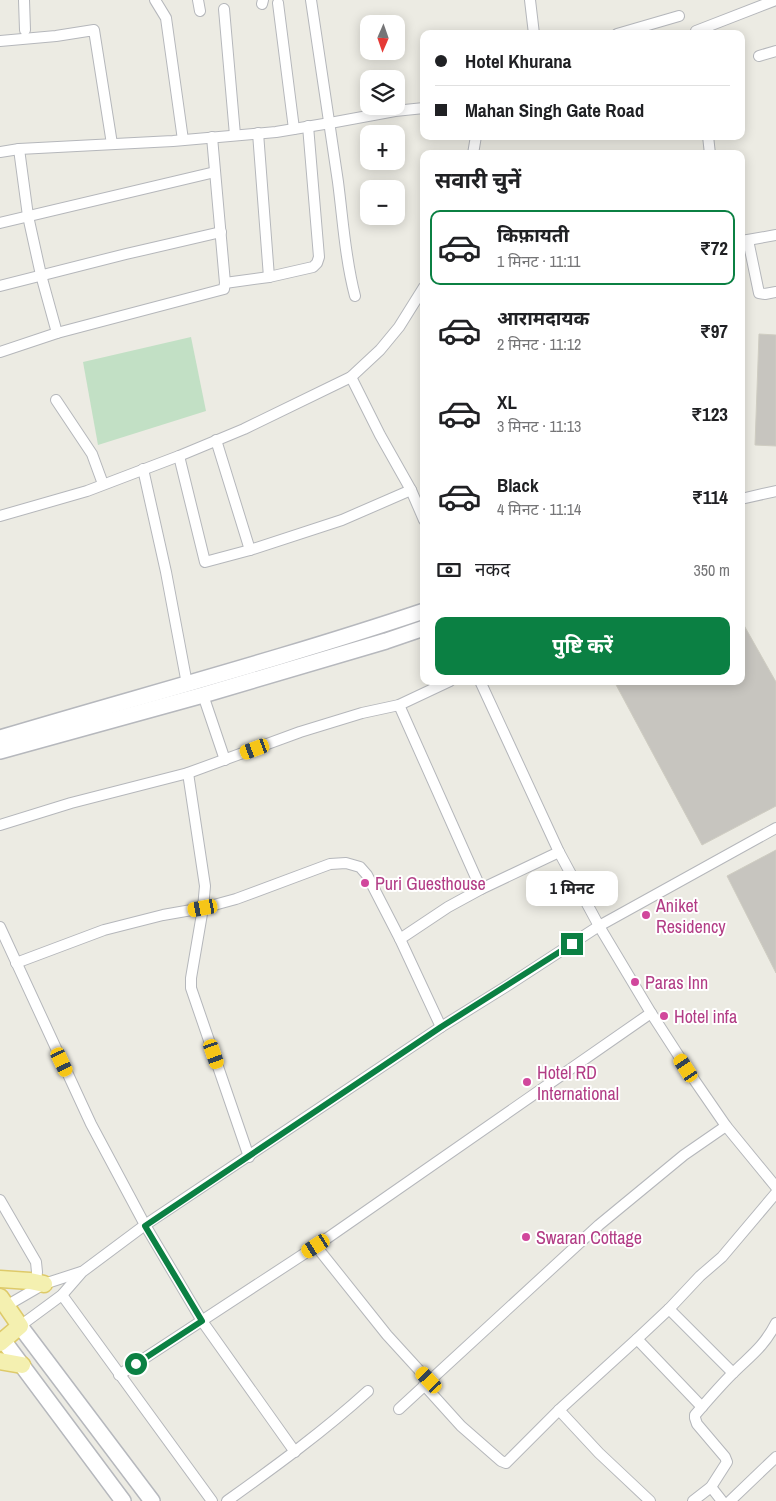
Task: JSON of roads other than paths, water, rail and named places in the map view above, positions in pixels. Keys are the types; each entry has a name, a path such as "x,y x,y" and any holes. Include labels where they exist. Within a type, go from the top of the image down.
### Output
{"main road":[{"path":"0,1279 40,1283"},
{"path":"1,1340 20,1326 2,1304"},
{"path":"0,1361 22,1365"}],"street":[{"path":"24,0 25,30"},
{"path":"155,0 166,18 183,140"},
{"path":"198,0 200,11"},
{"path":"311,0 354,296"},
{"path":"530,0 534,30"},
{"path":"699,30 776,0"},
{"path":"278,2 294,129"},
{"path":"224,9 235,135"},
{"path":"631,30 680,16"},
{"path":"0,41 56,36 94,30 112,144"},
{"path":"760,56 776,51"},
{"path":"0,152 19,149 258,134 420,108"},
{"path":"225,283 269,277 313,267 317,263 308,126"},
{"path":"258,134 269,277"},
{"path":"0,352 57,333 224,289 212,137"},
{"path":"19,149 28,216 41,275 57,333"},
{"path":"0,223 215,172"},
{"path":"0,286 220,232"},
{"path":"745,241 776,236"},
{"path":"745,244 759,293 776,292"},
{"path":"0,516 87,491 179,456 244,429 351,376 380,350 399,326 420,293"},
{"path":"351,376 420,511"},
{"path":"56,400 92,454 103,484"},
{"path":"216,440 250,550"},
{"path":"179,456 205,562 250,550 342,520 411,490"},
{"path":"143,469 166,572 187,684"},
{"path":"745,498 776,491"},
{"path":"0,738 187,684 420,612"},
{"path":"0,751 203,695 420,629"},
{"path":"0,825 71,803 188,773 300,732 362,713 399,705 442,685"},
{"path":"482,685 559,852 599,926 694,1081 726,1126 776,1187"},
{"path":"203,695 225,760"},
{"path":"399,705 481,889"},
{"path":"188,773 204,886 203,908 191,978 192,988 249,1157"},
{"path":"152,1501 20,1326 62,1295 82,1272 145,1226 441,1027 599,926 776,828"},
{"path":"400,939 448,907 559,852"},
{"path":"16,963 104,930 163,914 203,908 236,900 330,864 346,863 360,867 367,875 400,939 441,1027"},
{"path":"0,927 91,1124 145,1226 202,1321 295,1452"},
{"path":"119,1375 316,1246 651,1013"},
{"path":"399,1409 599,1226 684,1155 726,1126"},
{"path":"316,1246 461,1426 503,1462 506,1462 559,1410 637,1340 700,1276 722,1257 776,1193"},
{"path":"0,1200 36,1262 40,1283"},
{"path":"2,1304 40,1283 82,1272"},
{"path":"62,1295 212,1501"},
{"path":"669,1309 733,1373"},
{"path":"693,1501 711,1487 726,1465 727,1459 695,1421 695,1415 733,1373 756,1353 776,1323"},
{"path":"1,1340 22,1365 123,1501"},
{"path":"637,1340 702,1407"},
{"path":"227,1501 295,1452 343,1414 368,1391"},
{"path":"559,1410 599,1453 650,1501"},
{"path":"730,1501 776,1457"},
{"path":"711,1487 722,1501"}],"place":[{"name":"Puri Guesthouse","path":"365,883"},
{"name":"Aniket Residency","path":"646,915"},
{"name":"Paras Inn","path":"635,982"},
{"name":"Hotel infa","path":"664,1016"},
{"name":"Hotel RD International","path":"527,1082"},
{"name":"Swaran Cottage","path":"526,1237"}]}
